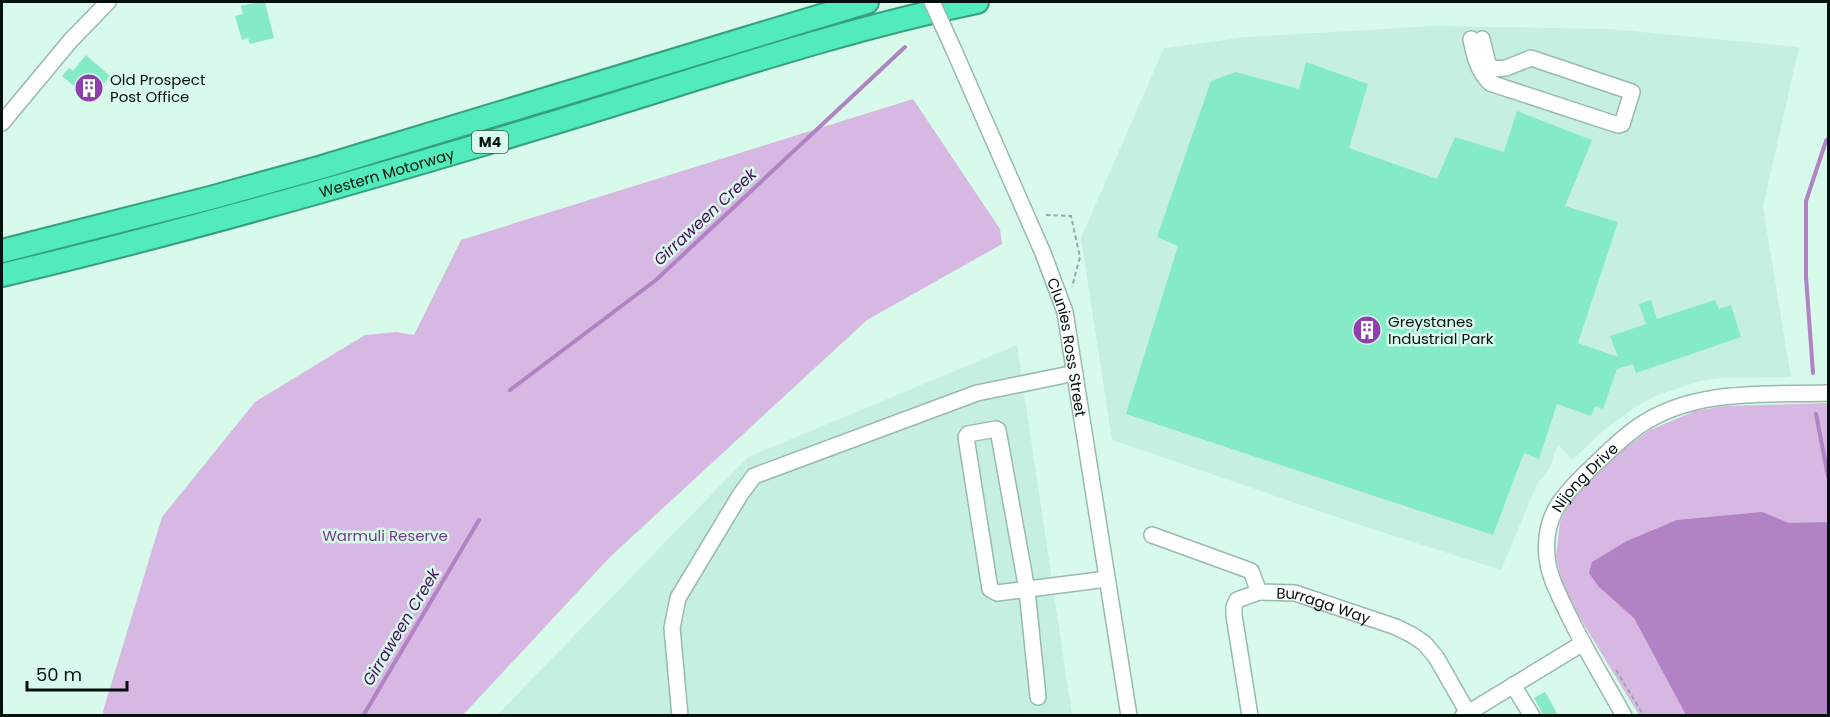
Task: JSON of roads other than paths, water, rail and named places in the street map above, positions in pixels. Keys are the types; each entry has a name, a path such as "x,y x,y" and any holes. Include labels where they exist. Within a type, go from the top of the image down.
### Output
{"highway":[{"name":"Western Motorway","path":"8,249 189,204 322,167 867,2"},
{"name":"Western Motorway","path":"2,275 137,242 327,190 787,50 870,27 977,2"}],"street":[{"path":"2,123 71,40 108,2"},
{"name":"Clunies Ross Street","path":"932,2 1028,217 1065,312 1129,716"},
{"path":"1476,39 1488,64 1494,69 1506,68 1531,58 1632,92 1622,123 1618,125 1490,83 1484,77 1474,57 1476,39"},
{"path":"680,716 672,628 678,598 740,495 754,476 977,393 1075,373"},
{"name":"Nijong Drive","path":"1624,716 1582,643 1551,576 1547,557 1547,539 1549,524 1556,507 1565,493 1622,440 1640,425 1666,412 1692,402 1723,396 1828,393"},
{"path":"1038,697 1026,590 998,430 968,434 966,437 990,589 997,593 1026,590 1107,579"},
{"name":"Burraga Way","path":"1152,535 1251,571 1259,592 1295,593 1396,627 1412,635 1424,643 1436,657 1466,714"},
{"path":"1250,716 1234,607 1237,600 1259,592"},
{"path":"1466,714 1582,643"},
{"path":"1513,685 1532,716"}],"waterway":[{"name":"Girraween Creek","path":"510,390 656,280 905,47"},
{"path":"1813,373 1806,277 1806,201 1828,139"},
{"path":"1816,414 1828,476"},
{"name":"Girraween Creek","path":"363,716 479,520"}],"place":[{"name":"Old Prospect Post Office","path":"89,88"},
{"name":"Greystanes Industrial Park","path":"1367,330"}],"park label":[{"name":"Warmuli Reserve","path":"385,535"}]}
